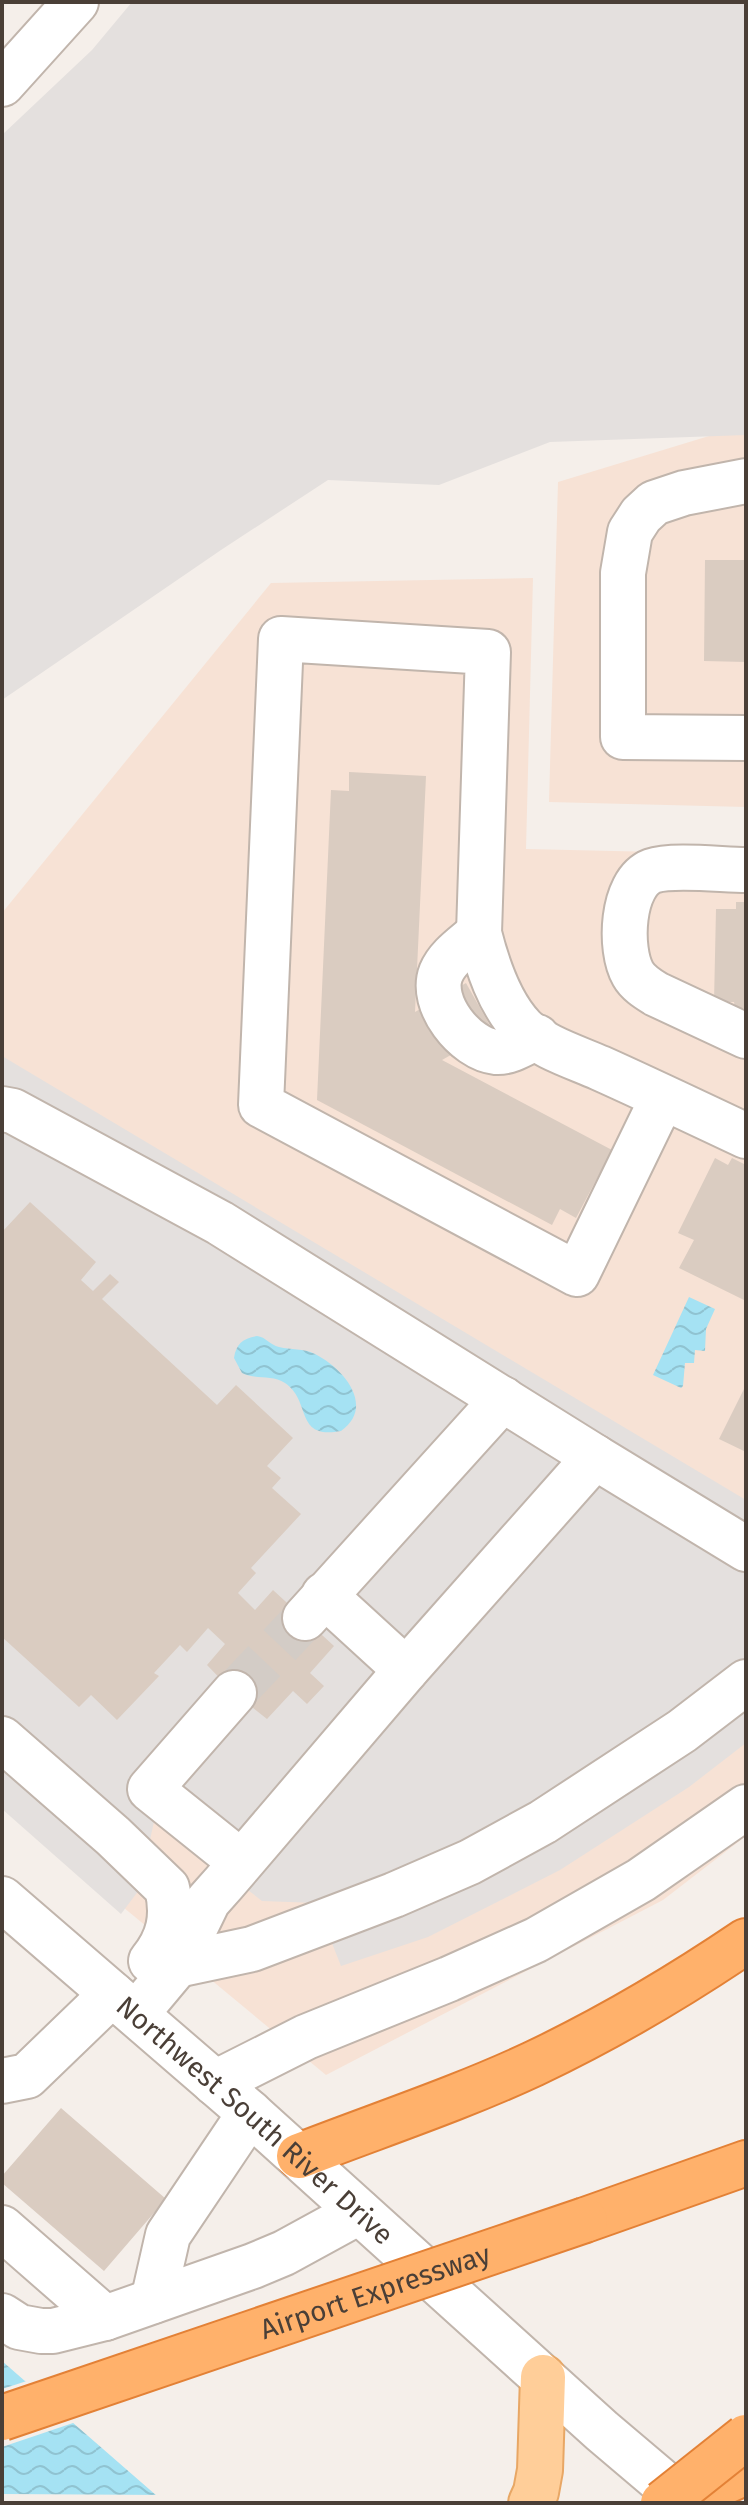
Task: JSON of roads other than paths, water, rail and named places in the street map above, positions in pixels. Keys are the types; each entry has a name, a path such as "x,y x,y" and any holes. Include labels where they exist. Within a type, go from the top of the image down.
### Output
{"highway":[{"path":"299,2156 529,2065 582,2040 693,1977 746,1941"},
{"name":"Airport Expressway","path":"2,2418 746,2163"},
{"path":"663,2503 746,2437"},
{"path":"707,2492 746,2464"}],"main road":[{"path":"531,2503 540,2470 543,2377"}],"street":[{"path":"2,84 76,2"},
{"path":"746,481 684,493 654,503 630,532 623,573 623,737 746,738"},
{"path":"663,1097 577,1274 261,1105 281,639 488,652 479,933 488,964 508,1010 524,1029 537,1037 746,1136"},
{"path":"746,870 667,869 650,872 640,880 630,896 625,939 627,959 633,974 643,985 746,1036"},
{"path":"479,933 449,960 440,975 438,991 445,1009 472,1041 496,1052 512,1049 537,1037"},
{"path":"2,1109 27,1118 220,1223 746,1549"},
{"path":"406,1670 314,1606 503,1399"},
{"path":"177,1965 208,1901 406,1670 595,1457"},
{"path":"2,2081 27,2076 177,1965 252,1949 394,1895 470,1862 543,1822 682,1731 746,1682"},
{"path":"113,1836 234,1693"},
{"path":"2,1739 113,1836 167,1888 170,1914 165,1942 123,2003"},
{"path":"150,1789 241,1862"},
{"path":"215,2083 306,2037 536,1940 641,1880 746,1807"},
{"name":"Northwest South River Drive","path":"2,1899 299,2156 543,2377 707,2492"},
{"path":"153,2301 168,2235 250,2113"},
{"path":"2,2316 19,2327 41,2331 105,2318 284,2253 359,2212"},
{"path":"2,2228 105,2318"}],"water":[{"path":"689,1297 715,1309 706,1329 705,1351 695,1350 694,1363 685,1363 681,1388 653,1375"},
{"path":"257,1336 279,1347 310,1352 326,1360 345,1378 356,1399 356,1410 341,1431 326,1432 310,1425 299,1399 285,1383 242,1373 234,1358 236,1349 244,1340"},
{"path":"2,2361 165,2503 2,2503"}],"tunnel":[{"path":"234,1693 305,1618"}]}
